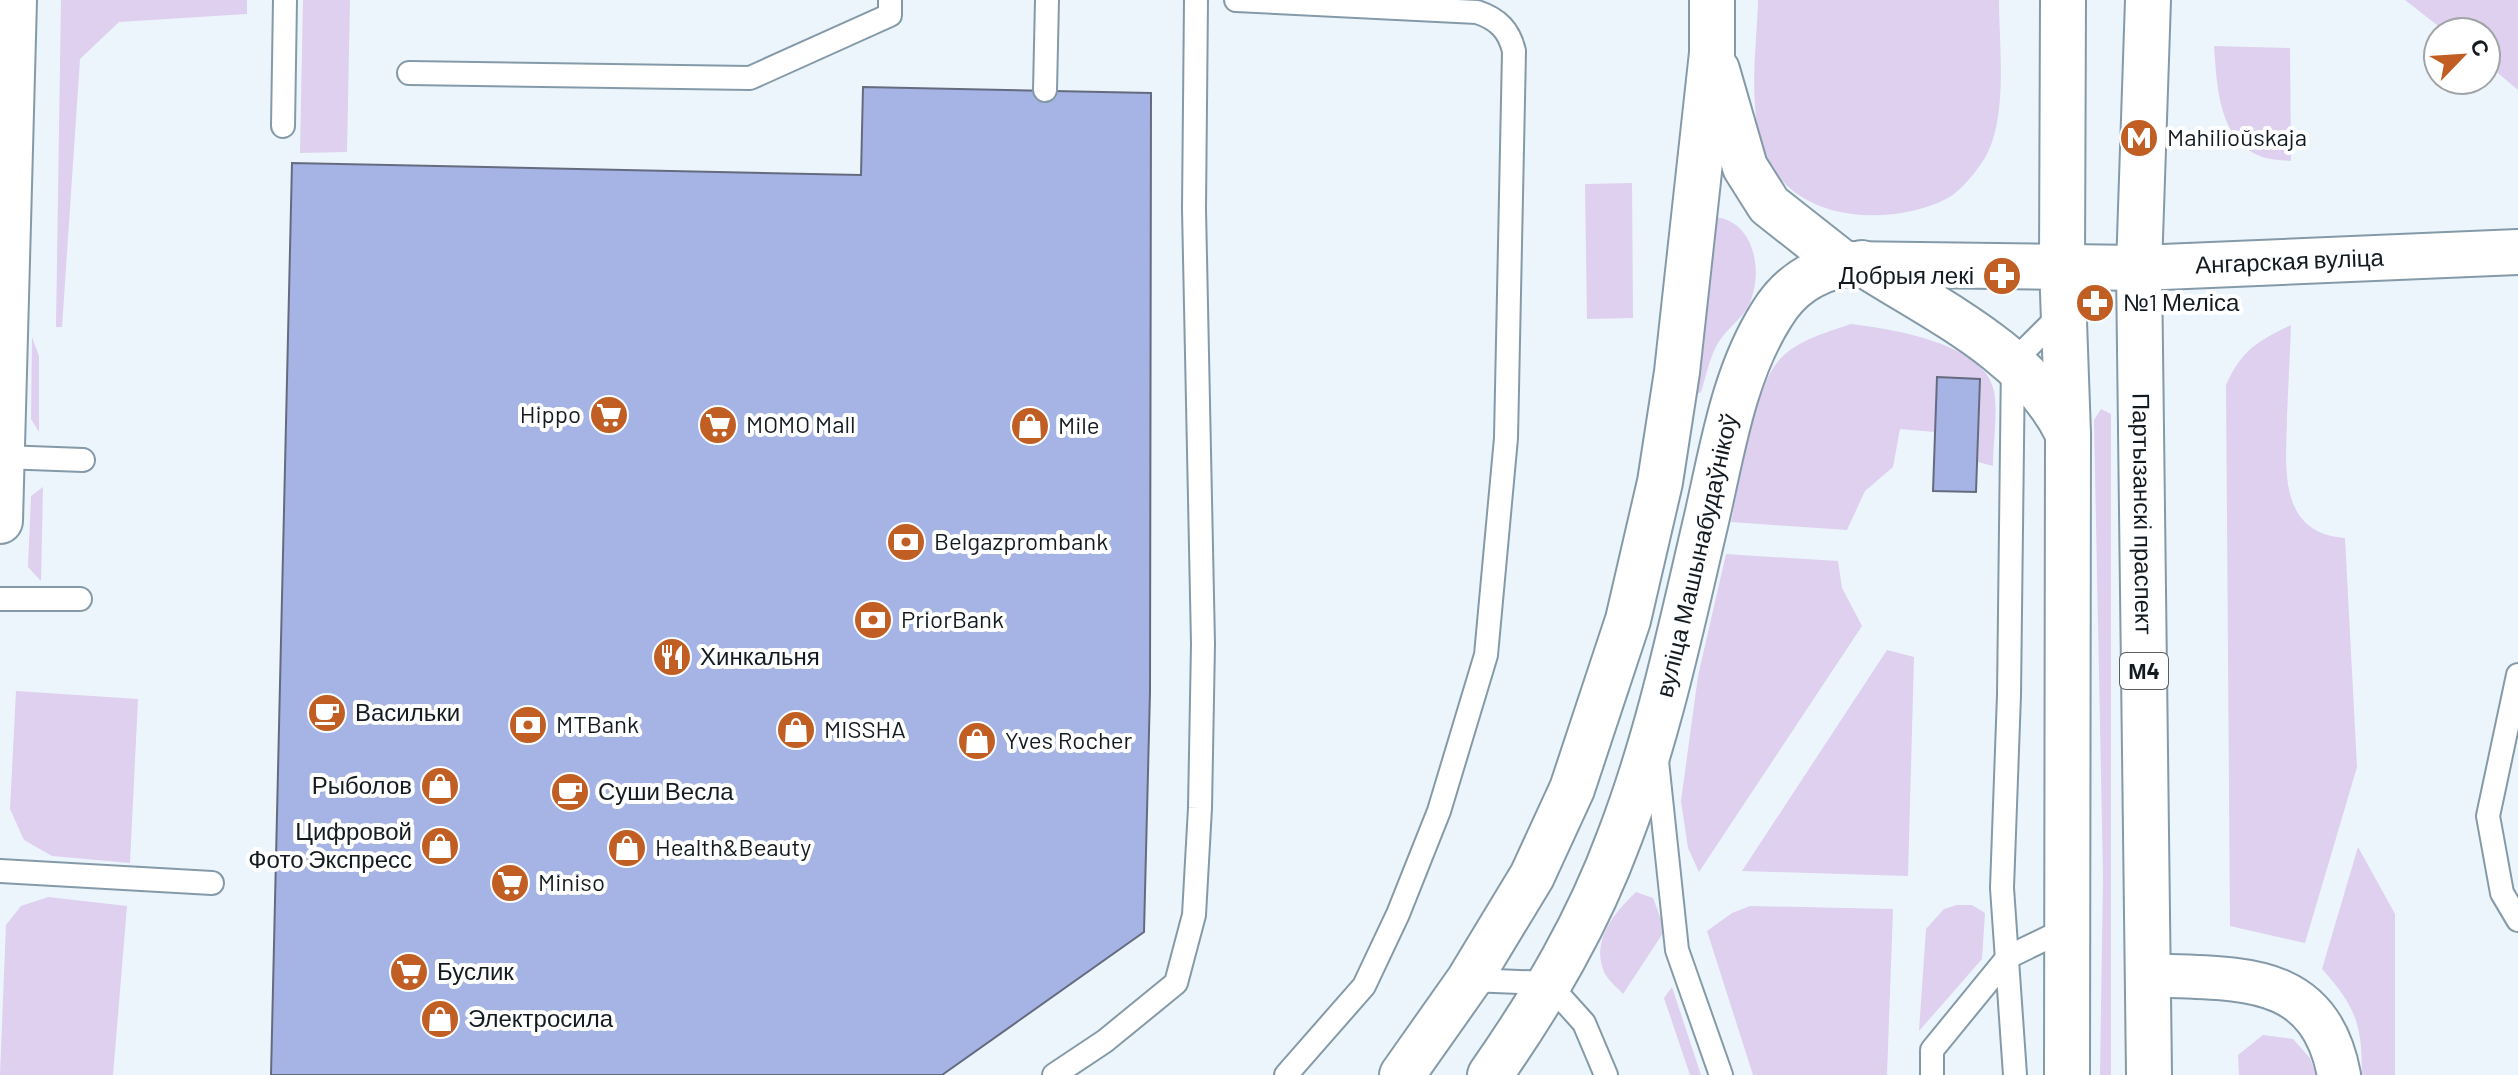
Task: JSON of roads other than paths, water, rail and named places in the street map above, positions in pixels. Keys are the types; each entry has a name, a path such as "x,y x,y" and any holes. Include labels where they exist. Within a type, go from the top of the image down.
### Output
{"main road":[{"path":"0,521 14,0"},
{"path":"1402,1075 1469,980 1532,876 1565,804 1628,620 1660,482 1677,372 1689,238 1712,53 1712,0"},
{"path":"2063,0 2062,265 2068,434 2067,1075"},
{"name":"Партызанскі праспект","path":"2148,0 2139,268 2149,1075"},
{"path":"1712,53 1745,167 1769,205 1853,264 2013,362 2053,404 2068,434"},
{"name":"Ангарская вуліца","path":"2062,265 2139,268 2518,252"},
{"name":"вуліца Машынабудаўнікоў","path":"1490,1075 1550,986 1590,911 1655,738 1734,403 1753,347 1773,311 1801,281 1818,270 1853,264 2062,265"}],"street":[{"path":"2148,975 2249,981 2293,994 2313,1012 2334,1047 2339,1075"}],"lane":[{"path":"283,126 285,0"},
{"path":"409,73 750,78 890,15 890,0"},
{"path":"1045,90 1047,0"},
{"path":"1054,1075 1105,1041 1176,983 1194,915 1200,808 1203,644 1194,209 1196,0"},
{"path":"1246,1 1477,12 1493,18 1510,35 1514,51 1506,438 1486,655 1439,811 1392,928 1364,986 1286,1075"},
{"path":"2015,1075 2002,888 2009,695 2013,362 2063,312"},
{"path":"3,457 83,460"},
{"path":"0,599 80,599"},
{"path":"2518,675 2488,816 2502,893 2518,920"},
{"path":"1655,738 1677,950 1721,1075"},
{"path":"0,871 212,883"},
{"path":"1932,1075 1932,1050 2008,957 2068,928"},
{"path":"1469,980 1529,981 1550,986 1584,1023 1606,1075"}],"place":[{"name":"Mahilioŭskaja","path":"2139,138"},
{"name":"Добрыя лекі","path":"2002,276"},
{"name":"№1 Меліса","path":"2095,303"},
{"name":"Hippo","path":"609,415"},
{"name":"MOMO Mall","path":"718,425"},
{"name":"Mile","path":"1030,426"},
{"name":"Belgazprombank","path":"906,542"},
{"name":"PriorBank","path":"873,620"},
{"name":"Хинкальня","path":"672,657"},
{"name":"Васильки","path":"327,713"},
{"name":"MTBank","path":"528,725"},
{"name":"MISSHA","path":"796,730"},
{"name":"Yves Rocher","path":"977,741"},
{"name":"Рыболов","path":"440,786"},
{"name":"Суши Весла","path":"570,792"},
{"name":"Цифровой Фото Экспресс","path":"440,846"},
{"name":"Health&Beauty","path":"627,848"},
{"name":"Miniso","path":"510,883"},
{"name":"Буслик","path":"409,972"},
{"name":"Электросила","path":"440,1019"}]}
